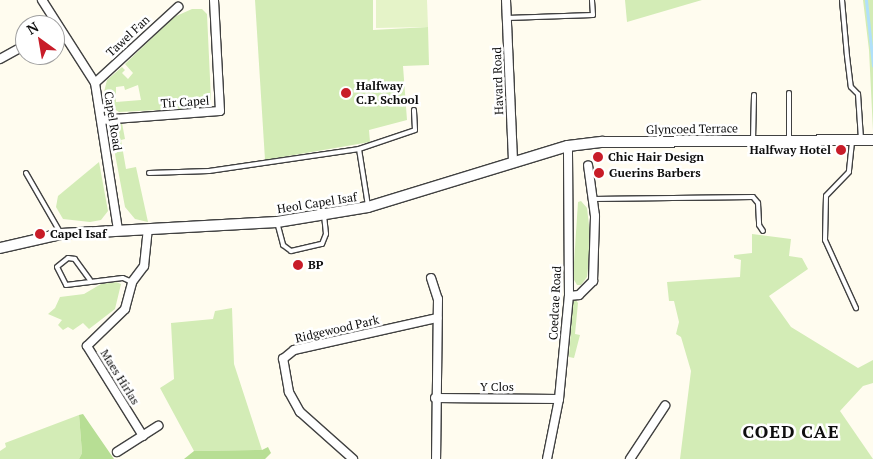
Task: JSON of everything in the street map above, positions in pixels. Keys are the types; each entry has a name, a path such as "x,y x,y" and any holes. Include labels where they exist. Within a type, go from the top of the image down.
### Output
{"street":[{"name":"Capel Road","path":"42,0 51,15"},
{"name":"Tir Capel","path":"102,120 220,111 214,0"},
{"name":"Havard Road","path":"506,0 513,162"},
{"name":"Tawel Fan","path":"95,83 178,7"},
{"name":"Capel Road","path":"65,38 95,83 118,230"},
{"path":"0,59 15,51"},
{"name":"Glyncoed Terrace","path":"513,162 568,146 603,142 873,140"},
{"name":"Coedcae Road","path":"547,459 559,399 569,296 568,146"},
{"name":"Heol Capel Isaf","path":"0,248 61,234 277,222 324,215 368,207 513,162"},
{"path":"569,296 579,295 593,281 596,253 593,199 588,165"},
{"path":"584,199 593,199"},
{"name":"Maes Hirlas","path":"143,436 87,346 125,309 132,282 144,266 148,229"},
{"path":"431,278 438,299 435,398 436,459"},
{"name":"Ridgewood Park","path":"353,459 297,407 289,392 283,359 294,350 437,318"},
{"name":"Y Clos","path":"435,398 559,399"},
{"path":"630,459 665,406"},
{"path":"117,452 158,426"}],"lane":[{"path":"507,18 593,15 592,0"},
{"path":"842,0 846,56 851,87 858,94 857,140 850,172 826,196 825,240 856,308"},
{"path":"789,93 789,140"},
{"path":"753,141 754,95"},
{"path":"149,173 209,170 359,149 415,130 414,110"},
{"path":"359,149 368,207"},
{"path":"26,173 61,234"},
{"path":"593,199 753,197 758,203 759,224 763,231"},
{"path":"277,222 283,245 291,251 322,244 326,234 324,215"},
{"path":"90,280 75,259 68,258 57,267 66,285 90,280 124,278 132,282"}],"green space":[{"name":"Halfway C.P. School","path":"255,0 373,0 373,30 428,27 429,65 403,66 407,120 369,130 370,142 265,160"},
{"path":"376,0 427,0 428,27 376,28"},
{"path":"625,0 702,0 627,22"},
{"path":"863,0 873,0 873,131 869,50"},
{"path":"192,9 202,9 207,14 211,100 196,108 119,112 108,105 104,92 107,80 122,67 125,70 122,73 128,79 133,73 125,64 174,17","holes":["138,85 141,100 116,102 116,87 124,86 125,90"]},
{"path":"122,123 125,139 121,140 126,169 136,167 148,222 135,219 125,207 111,133"},
{"path":"99,162 108,211 101,220 90,222 63,219 56,207 58,196"},
{"path":"581,201 587,208 591,242 587,277 581,285 577,285 573,278 578,202"},
{"path":"752,234 791,239 789,256 802,258 808,269 769,296 791,327 858,368 873,360 873,383 863,386 840,411 873,459 680,459 691,371 681,337 676,334 679,322 674,301 669,301 667,282 740,277 741,260 734,258 734,255 752,253"},
{"path":"116,282 121,284 115,309 89,329 83,323 73,330 68,327 63,330 58,325 62,320 48,314 55,308 60,297 84,294 101,284"},
{"path":"576,300 578,303 575,334 580,335 574,358 569,357 573,302"},
{"path":"232,308 234,364 262,450 194,451 160,388 174,379 171,323 213,319 215,311"},
{"path":"83,414 114,459 79,459 82,453 79,415"},
{"path":"79,415 82,453 79,459 0,459 0,451 6,447 5,443"},
{"path":"268,447 271,453 265,459 184,459 194,451 262,450"}],"waterway":[{"path":"866,0 873,66"}],"place":[{"name":"Halfway C.P. School","path":"346,93"},
{"name":"Halfway Hotel","path":"841,150"},
{"name":"Chic Hair Design","path":"598,157"},
{"name":"Guerins Barbers","path":"599,173"},
{"name":"Capel Isaf","path":"40,234"},
{"name":"BP","path":"298,265"}],"district":[{"name":"COED CAE","path":"791,431"}]}
